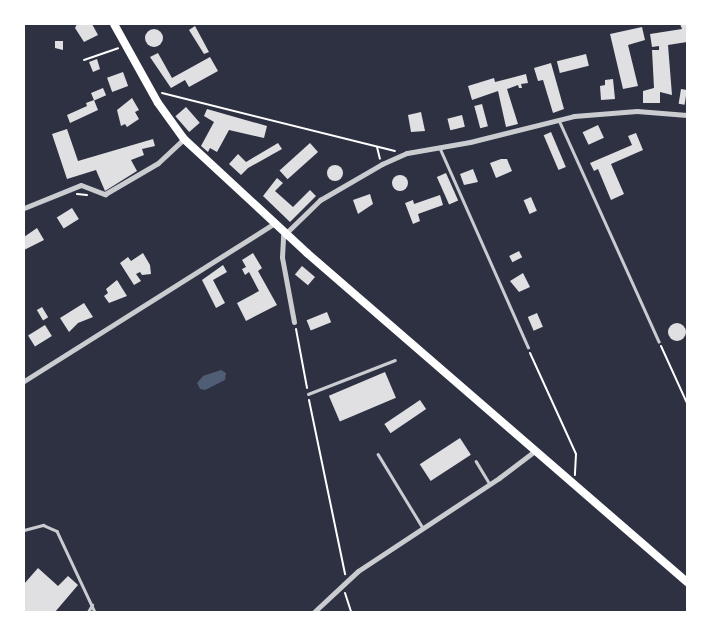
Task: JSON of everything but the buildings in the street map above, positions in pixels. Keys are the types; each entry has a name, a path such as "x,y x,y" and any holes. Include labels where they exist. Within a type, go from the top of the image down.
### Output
{"main road":[{"path":"114,24 122,46 162,111 184,140 286,233 687,582"}],"street":[{"path":"294,322 282,257 281,240 320,200 382,164 401,155 440,148 558,119 618,112 687,115"},
{"path":"24,208 81,186 104,194 158,163 184,140"},
{"path":"24,381 275,223"},
{"path":"314,612 344,581 490,484 536,450"}],"lane":[{"path":"558,119 659,341"},
{"path":"440,148 528,346"},
{"path":"308,394 395,360"},
{"path":"378,454 423,528"},
{"path":"476,461 490,484"},
{"path":"24,530 43,525 57,530 95,612"},
{"path":"88,612 92,606"}],"path":[{"path":"116,39 122,46 123,53"},
{"path":"84,60 122,46"},
{"path":"162,100 159,94 376,146 401,155"},
{"path":"376,146 382,164"},
{"path":"294,322 345,573 344,581 351,612"},
{"path":"659,341 687,403"},
{"path":"528,346 576,454 578,468 571,481"}],"water":[{"path":"221,370 226,373 225,380 205,390 200,389 197,383 203,376"}]}
